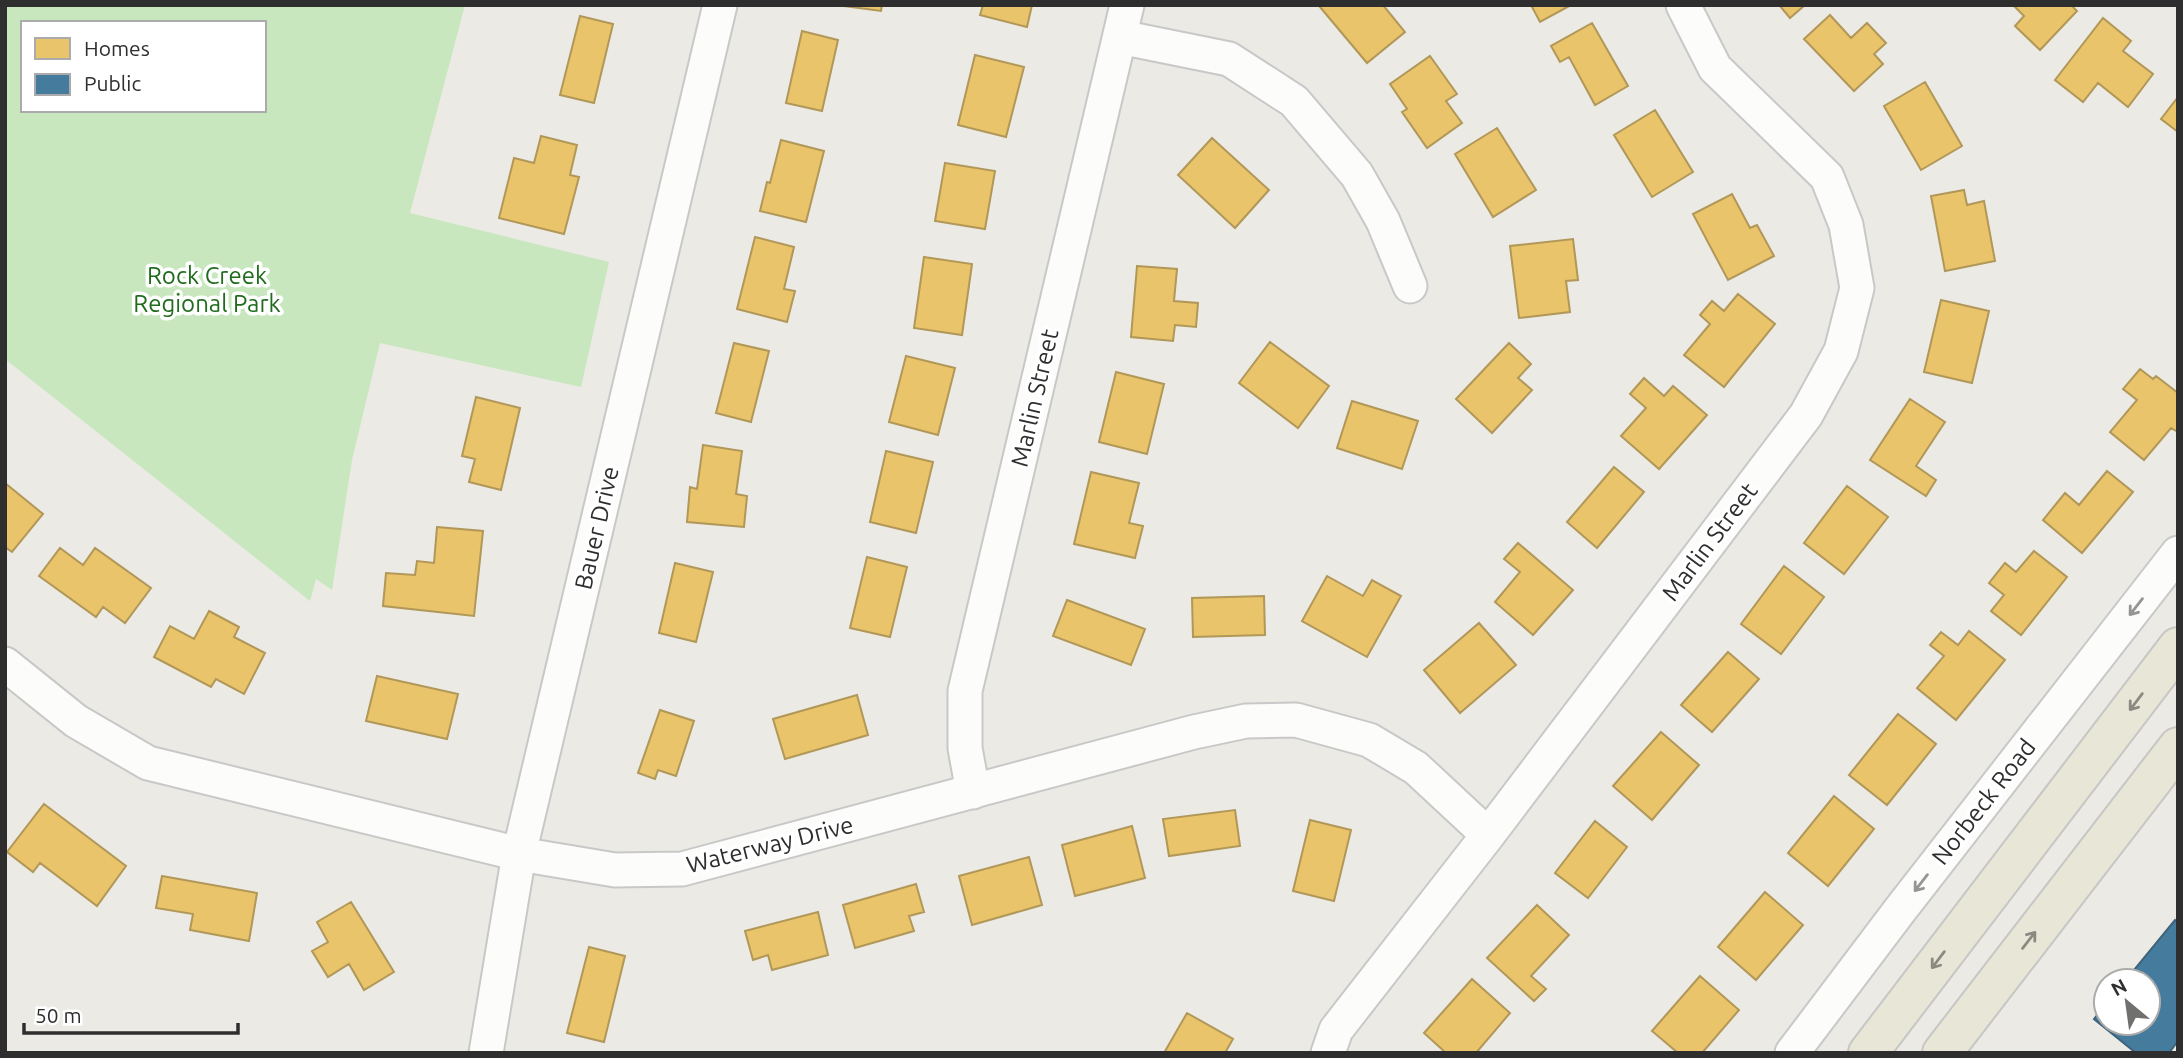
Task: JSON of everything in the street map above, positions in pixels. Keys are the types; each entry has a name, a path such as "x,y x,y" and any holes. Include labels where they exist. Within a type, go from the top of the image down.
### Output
{"main road":[{"path":"1868,1053 2178,647"},
{"path":"1942,1053 2178,747"}],"street":[{"name":"Bauer Drive","path":"486,1053 519,854 720,5"},
{"name":"Marlin Street","path":"1328,1053 1336,1030 1488,835 1807,415 1841,351 1857,288 1846,225 1827,177 1715,68 1684,5"},
{"name":"Marlin Street","path":"973,792 965,748 965,691 1123,21"},
{"path":"1123,21 1229,59 1294,102 1357,176 1383,221 1410,286"},
{"name":"Norbeck Road","path":"1792,1053 2178,553"},
{"name":"Waterway Drive","path":"5,664 76,721 148,763 519,854 615,870 682,869 1194,732 1246,722 1296,720 1368,740 1416,768 1488,835"}],"green space":[{"name":"Rock Creek Regional Park","path":"5,5 465,5 410,213 609,262 581,387 380,343 352,460 332,590 316,579 310,601 5,359"}],"building: Homes":[{"path":"836,5 882,5 881,11"},
{"path":"983,5 1032,5 1027,27 980,15"},
{"path":"1321,5 1383,5 1405,32 1367,63"},
{"path":"1531,5 1571,5 1540,22"},
{"path":"1779,5 1805,5 1790,18"},
{"path":"2013,5 2071,5 2077,11 2040,50 2015,26 2024,16"},
{"path":"1830,15 1851,38 1867,23 1886,43 1874,54 1883,64 1854,91 1804,39"},
{"path":"580,16 613,24 594,103 560,95"},
{"path":"2103,18 2131,41 2123,51 2153,74 2128,107 2098,83 2083,102 2055,80"},
{"path":"1592,23 1628,86 1595,105 1569,57 1560,62 1551,46"},
{"path":"802,31 838,40 822,111 786,103"},
{"path":"975,55 1024,67 1006,137 958,125"},
{"path":"1430,56 1457,94 1446,101 1462,123 1427,148 1402,112 1407,109 1390,84"},
{"path":"1925,82 1962,146 1921,170 1884,106"},
{"path":"2178,97 2178,132 2161,119"},
{"path":"1655,110 1693,172 1652,197 1614,135"},
{"path":"1497,128 1536,190 1493,217 1455,154"},
{"path":"541,136 577,145 570,175 579,177 564,234 499,218 514,158 534,163"},
{"path":"1212,138 1269,190 1235,228 1178,175"},
{"path":"781,140 824,151 806,222 760,211"},
{"path":"945,163 995,171 985,229 935,221"},
{"path":"1964,190 1967,205 1984,201 1995,261 1945,271 1931,196"},
{"path":"1732,194 1750,228 1757,225 1774,256 1728,280 1693,214"},
{"path":"755,237 794,247 784,289 795,291 787,322 737,309"},
{"path":"1573,239 1578,280 1566,281 1570,312 1519,318 1510,246"},
{"path":"924,257 972,264 962,335 914,328"},
{"path":"1137,266 1177,269 1174,301 1198,303 1196,327 1175,325 1173,341 1131,337"},
{"path":"1738,294 1775,324 1724,387 1684,355 1710,324 1700,315 1712,301 1724,311"},
{"path":"1941,300 1989,311 1972,383 1924,372"},
{"path":"1270,342 1329,386 1298,428 1239,383"},
{"path":"734,343 769,351 751,422 716,413"},
{"path":"1509,343 1531,364 1518,378 1532,390 1492,433 1456,399"},
{"path":"906,356 955,368 938,435 889,422"},
{"path":"2140,369 2153,379 2156,376 2178,393 2178,432 2171,428 2144,460 2110,432 2137,400 2123,389"},
{"path":"1116,372 1164,384 1147,454 1099,442"},
{"path":"1644,378 1664,396 1673,386 1707,415 1659,469 1621,436 1646,408 1630,394"},
{"path":"476,397 520,408 501,490 469,482 475,459 462,456"},
{"path":"1910,399 1945,422 1916,466 1936,480 1926,496 1870,460"},
{"path":"1352,401 1418,421 1402,469 1337,448"},
{"path":"703,445 742,451 736,494 747,496 744,527 687,522 690,487 697,489"},
{"path":"886,451 933,462 916,533 870,522"},
{"path":"1614,467 1644,492 1597,548 1567,522"},
{"path":"2107,471 2133,492 2082,553 2043,520 2065,493 2079,505"},
{"path":"1091,472 1139,483 1129,523 1143,526 1135,558 1074,544"},
{"path":"5,483 43,514 12,552 5,547"},
{"path":"1847,486 1888,517 1844,574 1804,543"},
{"path":"437,527 483,531 474,616 383,606 386,573 415,575 417,561 434,563"},
{"path":"1518,543 1573,590 1533,635 1495,602 1520,572 1504,559"},
{"path":"60,548 83,565 95,548 151,588 125,623 103,607 96,617 39,576"},
{"path":"2034,551 2067,577 2021,635 1991,611 2004,595 1989,583 2005,563 2016,572"},
{"path":"867,557 907,567 890,637 850,628"},
{"path":"675,563 713,572 696,642 659,633"},
{"path":"1784,566 1824,597 1781,654 1741,624"},
{"path":"1327,576 1363,596 1372,580 1401,596 1367,657 1302,621"},
{"path":"1264,596 1265,635 1193,637 1192,598"},
{"path":"1067,600 1145,629 1131,665 1053,636"},
{"path":"209,611 239,627 234,637 265,653 244,694 216,679 211,687 154,657 170,626 194,639"},
{"path":"1479,623 1516,665 1460,713 1424,670"},
{"path":"1969,631 2005,660 1956,720 1917,688 1944,656 1930,645 1941,632 1958,645"},
{"path":"1728,652 1759,679 1712,732 1681,705"},
{"path":"377,676 458,694 447,739 366,721"},
{"path":"857,695 868,735 785,759 773,719"},
{"path":"660,710 694,721 676,776 658,770 655,779 638,773"},
{"path":"1898,714 1936,744 1887,805 1849,775"},
{"path":"1661,732 1699,765 1652,820 1613,786"},
{"path":"1834,796 1874,829 1828,886 1788,853"},
{"path":"44,804 126,866 97,906 40,863 33,872 7,852"},
{"path":"1235,810 1240,846 1169,856 1163,819"},
{"path":"1310,820 1351,830 1334,901 1293,891"},
{"path":"1595,821 1627,847 1588,898 1555,873"},
{"path":"1132,826 1145,878 1075,896 1062,845"},
{"path":"1029,857 1042,905 972,925 959,876"},
{"path":"162,876 257,893 249,941 190,930 193,914 156,908"},
{"path":"916,884 924,912 909,916 914,931 855,948 843,905"},
{"path":"1765,892 1803,925 1756,980 1718,947"},
{"path":"351,902 394,972 364,990 349,964 328,977 312,951 328,942 317,922"},
{"path":"1537,905 1569,935 1531,976 1546,989 1534,1001 1487,958"},
{"path":"818,912 828,955 772,970 768,955 753,960 745,931"},
{"path":"589,947 625,956 604,1042 567,1033"},
{"path":"1700,976 1739,1010 1702,1053 1678,1053 1652,1031"},
{"path":"1472,979 1510,1013 1476,1053 1446,1053 1424,1033"},
{"path":"1187,1013 1233,1039 1225,1053 1164,1053"}],"building: Public":[{"path":"2175,920 2178,923 2178,1041 2169,1053 2136,1053 2116,1037 2162,1037 2162,967 2136,967"}]}
